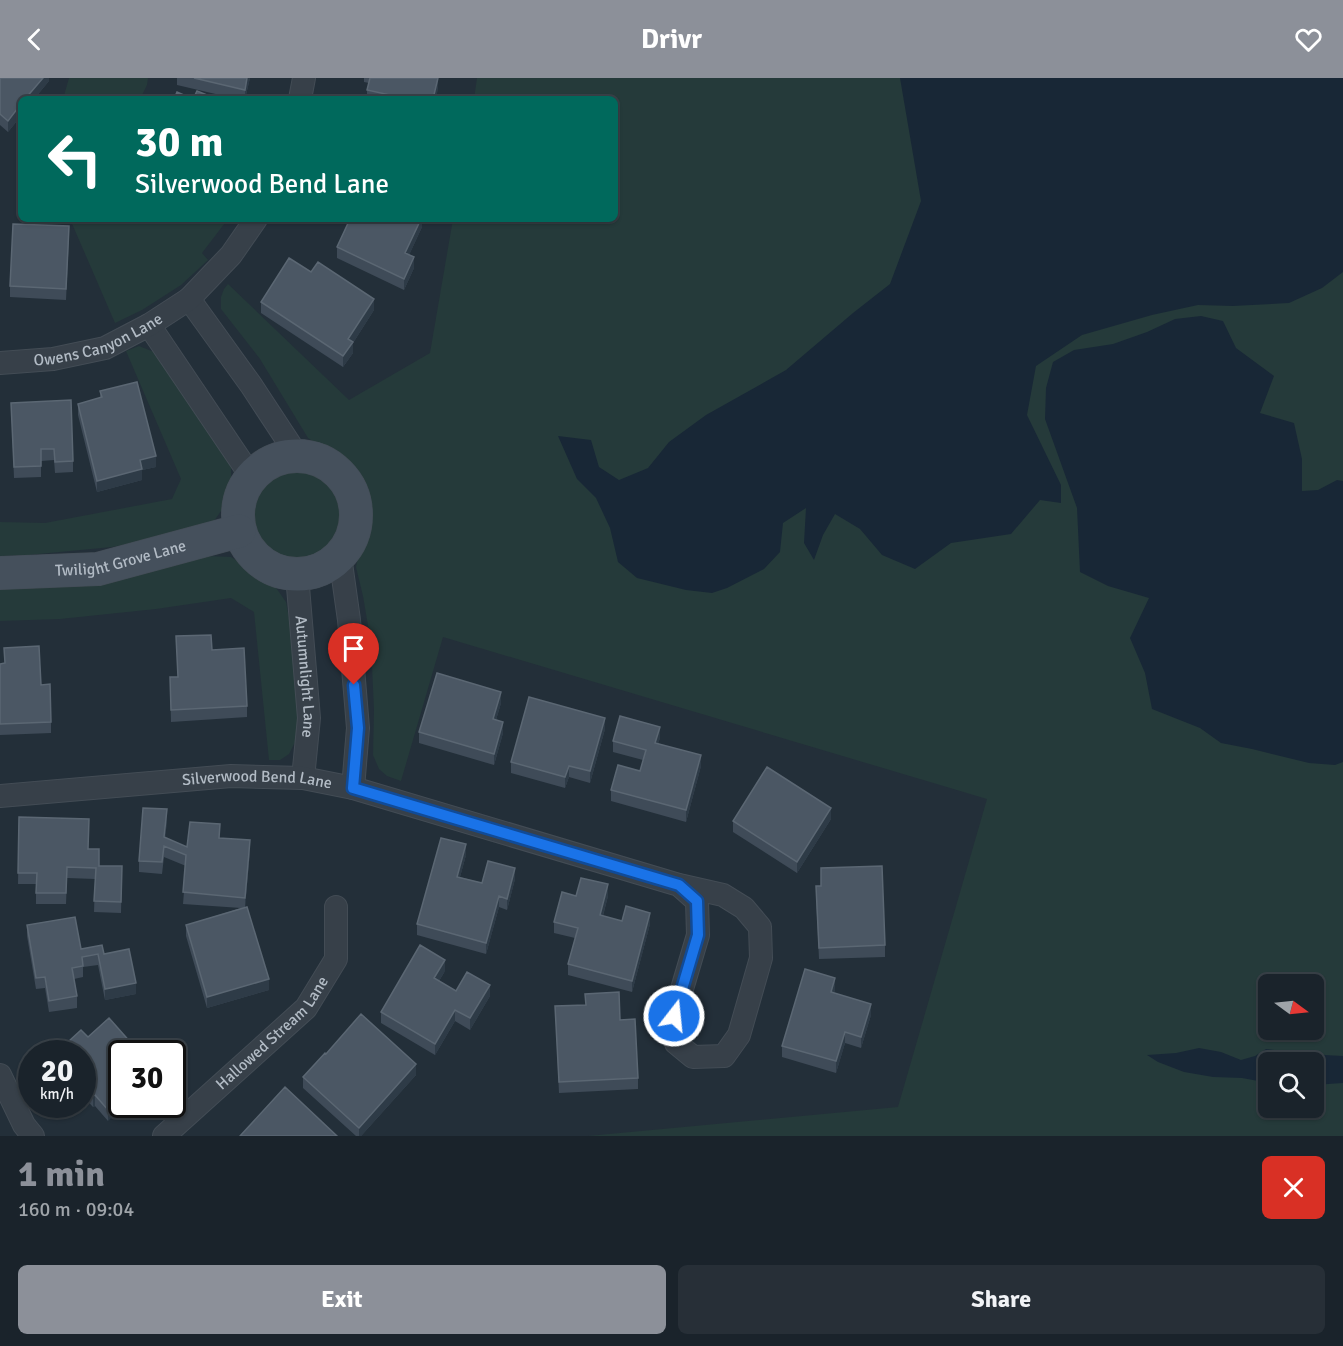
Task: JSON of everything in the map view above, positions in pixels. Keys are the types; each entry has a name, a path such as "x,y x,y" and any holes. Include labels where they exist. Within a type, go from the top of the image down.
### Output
{"street":[{"path":"301,96 304,78"},
{"name":"Owens Canyon Lane","path":"0,363 53,359 105,348 149,325 189,300 231,255 254,222"},
{"path":"189,300 251,385 297,455"},
{"path":"149,325 251,476"},
{"path":"297,455 314,458 330,465 351,491 356,508 355,525 350,542 340,556 328,566 313,573 297,575 277,572 260,563 247,549 239,531 237,512 241,493 251,476 264,465 280,458 297,455"},
{"name":"Twilight Grove Lane","path":"0,573 98,569 239,531"},
{"path":"340,556 349,620 358,728 353,788"},
{"name":"Autumnlight Lane","path":"297,575 309,718 303,778"},
{"name":"Silverwood Bend Lane","path":"0,796 231,776 303,778 353,788 679,885 723,895 744,908 760,927 761,958 739,1035 724,1056 693,1058 676,1043 674,1016 698,935 697,901 679,885"},
{"name":"Hallowed Stream Lane","path":"164,1136 306,1008 336,959 336,907"},
{"path":"0,1075 24,1125 33,1136"}],"green space":[{"path":"69,78 148,78 142,96 64,96"},
{"path":"477,78 1343,78 1343,1136 588,1136 898,1107 987,799 443,637 401,781 387,776 379,769 373,755 374,710 371,644 356,567 359,553 368,533 371,512 367,491 359,472 347,459 308,438 260,359 221,309 221,297 228,284 349,400 430,353 452,222 618,222 618,96 474,96"},
{"path":"71,222 226,222 202,253 208,260 181,285 142,310 115,323"},
{"path":"139,346 154,352 231,463 231,481 223,508 212,524 197,531 112,547 0,556 0,522 45,523 172,499 181,479 126,351"},
{"path":"289,470 307,470 323,477 336,490 343,506 343,524 336,540 323,553 307,560 289,560 273,553 260,540 253,524 253,506 260,490 273,477"},
{"path":"207,556 231,557 274,585 286,602 293,640 299,708 296,740 289,754 280,760 269,760 254,612 231,598 60,619 0,621 0,587"}],"water":[{"path":"900,78 1343,78 1343,272 1322,288 1289,303 1198,305 1152,315 1082,335 1036,366 1027,415 1061,485 1061,503 1040,500 1011,534 951,543 915,569 882,555 860,529 835,514 823,535 814,560 804,543 806,508 783,523 780,552 764,569 727,588 712,593 686,590 637,578 618,562 610,528 596,498 577,479 558,436 591,440 599,467 619,480 648,468 669,442 706,415 786,370 890,284 921,201"},
{"path":"1201,316 1223,321 1236,348 1274,376 1260,413 1294,423 1302,459 1302,491 1318,490 1337,480 1343,481 1343,762 1335,765 1309,763 1221,743 1200,728 1152,709 1145,673 1130,638 1149,598 1108,586 1080,572 1077,508 1045,419 1046,388 1053,362 1074,350 1113,344 1175,319"},
{"path":"1199,1048 1221,1052 1241,1060 1258,1054 1258,1081 1184,1072 1147,1055 1176,1053"},
{"path":"1266,1049 1290,1052 1261,1052"},
{"path":"1324,1055 1343,1056 1343,1083 1324,1084"}],"building":[{"path":"0,78 43,78 28,96 18,96 18,108 8,121 0,114"},
{"path":"194,78 247,78 245,90"},
{"path":"370,78 438,78 434,96 394,96 367,90"},
{"path":"197,91 210,96 194,96"},
{"path":"349,222 420,222 405,253 414,257 404,279 337,247"},
{"path":"13,224 69,226 66,289 10,286"},
{"path":"289,258 311,272 318,262 374,299 348,339 353,342 343,356 261,302"},
{"path":"137,382 156,456 140,460 142,469 97,481 78,404 102,397 100,391"},
{"path":"71,400 73,461 55,462 54,449 41,449 41,466 14,467 11,403"},
{"path":"211,635 212,650 244,648 247,706 171,710 170,677 178,677 176,636"},
{"path":"39,646 41,685 50,684 51,722 0,724 0,664 5,663 4,648"},
{"path":"437,673 501,692 493,719 503,722 494,754 419,732"},
{"path":"529,697 605,718 590,771 569,766 565,777 511,762"},
{"path":"620,716 660,727 655,743 701,755 686,810 611,790 618,765 640,771 646,750 613,741"},
{"path":"767,767 831,808 797,862 733,821"},
{"path":"143,808 167,809 164,837 187,847 190,822 220,824 219,838 250,840 245,898 183,892 186,855 164,846 162,862 139,861"},
{"path":"19,817 89,819 88,849 99,849 99,866 122,866 121,902 94,901 96,868 67,867 66,893 36,893 37,873 18,873"},
{"path":"441,838 466,844 457,877 482,883 488,861 515,868 507,899 499,896 486,943 417,924"},
{"path":"882,866 885,945 819,948 816,886 821,886 821,868"},
{"path":"581,878 608,884 600,915 622,921 626,906 650,913 632,981 568,964 578,928 554,922 562,892 576,896"},
{"path":"247,907 269,979 207,997 186,925"},
{"path":"75,917 81,949 102,945 104,954 129,949 136,983 105,989 98,954 82,957 83,966 72,968 77,996 49,1001 45,977 36,978 27,925"},
{"path":"420,945 445,960 434,978 456,991 467,972 490,985 470,1018 455,1010 435,1044 381,1012"},
{"path":"805,969 835,978 831,992 871,1004 861,1037 845,1032 836,1061 782,1046"},
{"path":"619,992 620,1020 635,1019 638,1078 559,1082 555,1006 586,1005 585,994"},
{"path":"361,1014 416,1064 359,1128 303,1077"},
{"path":"109,1018 128,1040 108,1040 108,1110 96,1096 96,1040 70,1040 81,1030 88,1037"},
{"path":"285,1087 337,1136 240,1136"}],"route":[{"path":"354,685 358,728 353,788 679,885 697,901 698,935 674,1016"}]}
